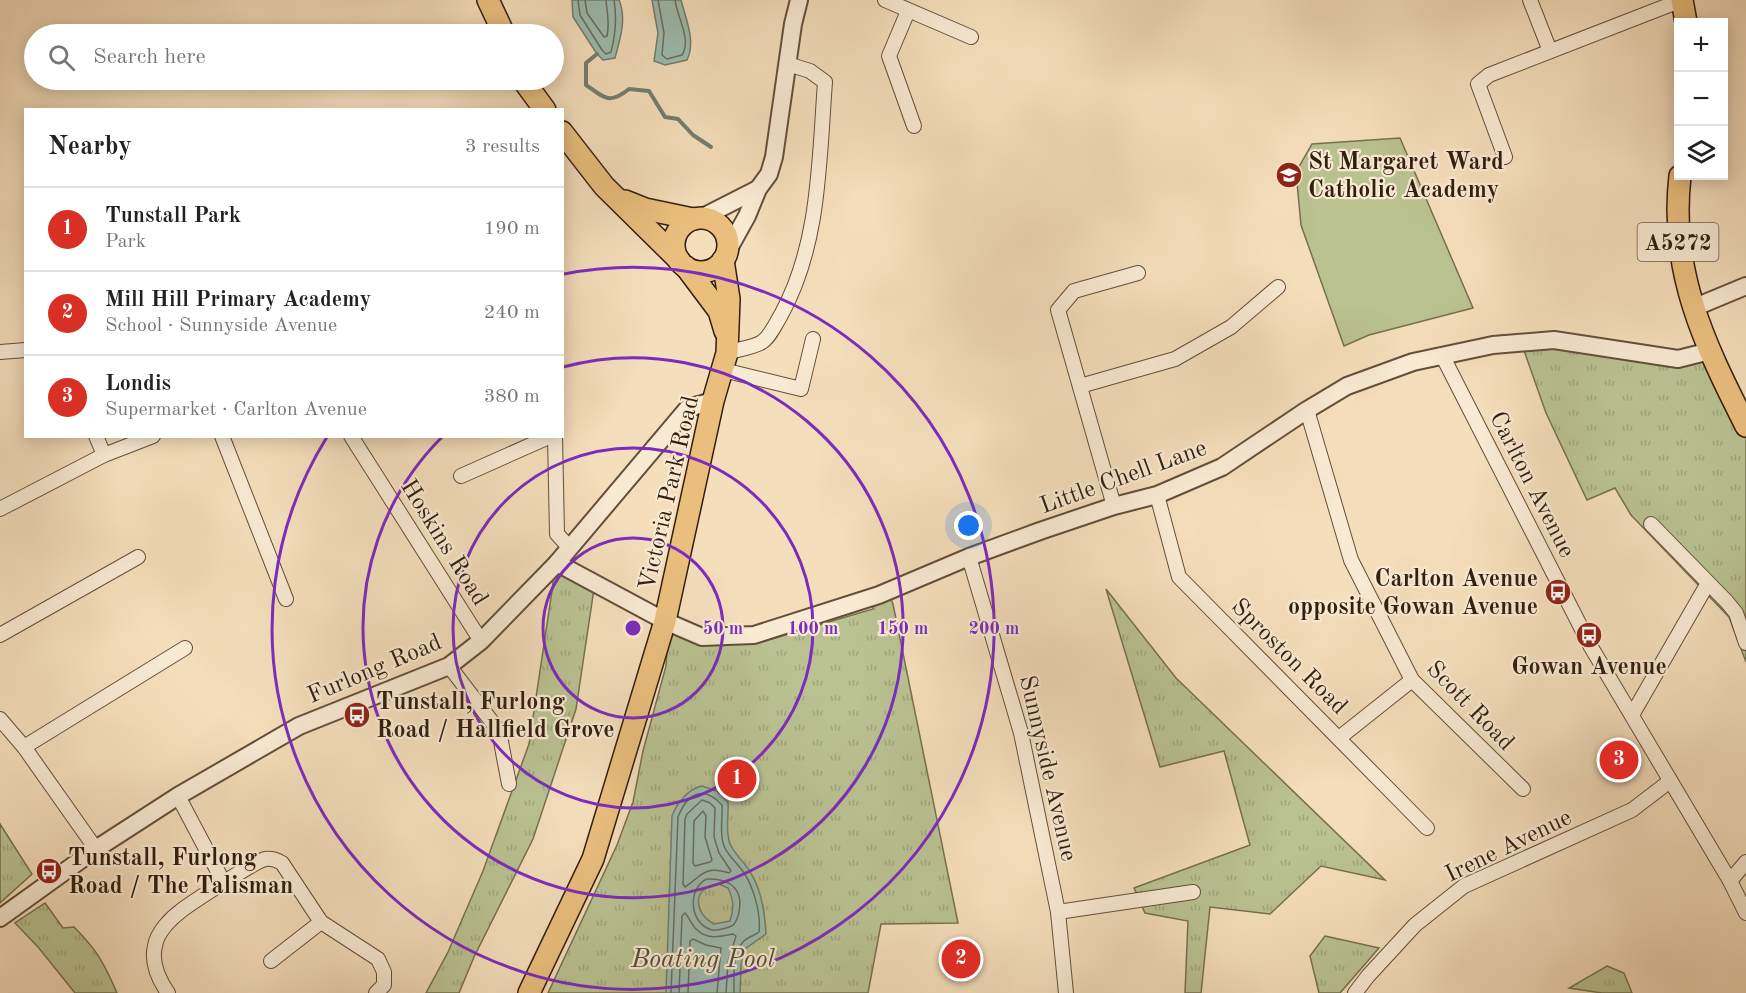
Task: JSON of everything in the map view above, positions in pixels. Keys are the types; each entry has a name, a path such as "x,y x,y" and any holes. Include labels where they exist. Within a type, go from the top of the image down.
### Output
{"main road":[{"path":"1682,0 1685,18"},
{"path":"490,2 500,24"},
{"path":"530,90 544,108"},
{"path":"564,135 604,186 683,264 719,311 726,354"},
{"name":"A5272","path":"1680,180 1677,209 1678,244 1693,308 1710,351 1746,426"},
{"path":"616,197 645,209 710,219 723,228 728,245 725,256 717,266 708,271 700,272 683,264 674,246 676,236 685,223 697,218"},
{"name":"Victoria Park Road","path":"529,993 593,859 665,621 713,401 726,354 729,299 725,256"}],"street":[{"path":"725,256 769,174 774,158 799,0"},
{"path":"885,0 971,37"},
{"path":"1530,0 1551,51"},
{"path":"1505,157 1478,84 1489,75 1682,0"},
{"path":"908,11 889,56 914,126"},
{"path":"726,354 762,342 775,326 790,298 808,246 816,201 825,82 810,71 788,64"},
{"path":"697,218 759,189"},
{"path":"1114,506 1058,310 1074,291 1138,273"},
{"path":"1693,308 1746,286"},
{"path":"1080,386 1175,359 1231,327 1278,287"},
{"path":"726,354 801,389 813,339"},
{"name":"Little Chell Lane","path":"557,563 665,621 702,637 754,635 879,595 969,557 1114,506 1157,495 1222,467 1347,386 1413,362 1493,345 1554,340 1678,359 1710,351"},
{"path":"0,352 24,350"},
{"name":"Carlton Avenue","path":"1442,355 1591,647 1730,881 1746,913"},
{"name":"Furlong Road","path":"0,918 96,849 178,796 299,726 449,666 481,641 557,563 688,408 713,401"},
{"name":"Scott Road","path":"1307,411 1351,560 1412,680 1523,789"},
{"path":"97,438 104,455"},
{"path":"0,509 104,455 148,438"},
{"path":"223,438 286,599"},
{"name":"Hoskins Road","path":"352,438 481,641"},
{"path":"461,476 548,438"},
{"path":"553,438 557,534 569,547"},
{"name":"Sproston Road","path":"1157,495 1179,577 1427,828"},
{"path":"1651,524 1736,613 1746,643"},
{"path":"0,635 138,557"},
{"name":"Sunnyside Avenue","path":"969,557 1021,733 1058,912 1066,993"},
{"path":"1632,715 1708,583"},
{"path":"24,747 185,648"},
{"path":"449,666 499,731 509,784"},
{"path":"1339,738 1412,680"},
{"path":"0,719 24,747 96,849"},
{"name":"Irene Avenue","path":"1355,993 1416,925 1464,886 1632,810 1670,782"},
{"path":"178,796 224,883"},
{"path":"168,993 161,982 154,959 155,944 162,931 181,910 263,860 275,859 282,863 321,922 378,959 384,972 384,985 376,993"},
{"path":"1730,881 1746,861"},
{"path":"1058,912 1193,892"},
{"path":"271,961 321,922"}],"green space":[{"path":"1400,138 1473,308 1369,335 1344,346 1301,225 1296,172 1312,144"},
{"path":"1521,342 1626,350 1710,351 1746,426 1746,662 1729,617 1631,515 1615,488 1587,500 1546,413"},
{"path":"552,568 595,582 576,709 533,839 474,957 459,993 426,993 448,952 483,871 529,744 553,584"},
{"path":"1106,589 1176,678 1385,880 1321,866 1270,914 1210,907 1201,993 1185,993 1188,921 1145,913 1134,888 1250,845 1224,751 1160,767"},
{"path":"888,591 893,604 958,923 881,924 868,993 548,993 617,845 633,802 643,751 666,666 668,634 674,633 700,644 758,643 873,609 872,597"},
{"path":"0,824 32,874 0,903"},
{"path":"45,903 63,928 74,927 89,943 104,965 117,993 75,993 38,947 15,923"},
{"path":"1325,936 1379,948 1340,993 1319,993 1310,956"},
{"path":"1607,966 1624,973 1632,993 1602,993 1569,988"}],"water":[{"path":"572,0 619,0 623,22 615,58 603,60 597,54 573,17"},
{"path":"652,0 681,0 691,45 687,60 665,65 654,61 658,33"},
{"name":"Boating Pool","path":"702,786 717,791 728,802 727,828 730,844 753,877 762,901 766,934 745,949 741,965 740,993 666,993 672,816 684,797","holes":["719,884 728,888 733,904 730,921 714,924 707,919 699,907 700,895 710,886"]}],"waterway":[{"path":"597,54 586,63 586,85 607,98 617,97 629,89 649,91 665,117 678,119 693,135 711,147"}],"place":[{"name":"St Margaret Ward Catholic Academy","path":"1289,175"},
{"name":"Carlton Avenue opposite Gowan Avenue","path":"1558,592"},
{"name":"Gowan Avenue","path":"1589,635"},
{"name":"Tunstall, Furlong Road / Hallfield Grove","path":"357,715"},
{"name":"Londis","path":"1619,760"},
{"name":"Tunstall Park","path":"737,779"},
{"name":"Tunstall, Furlong Road / The Talisman","path":"49,871"},
{"name":"Mill Hill Primary Academy","path":"961,959"}]}
